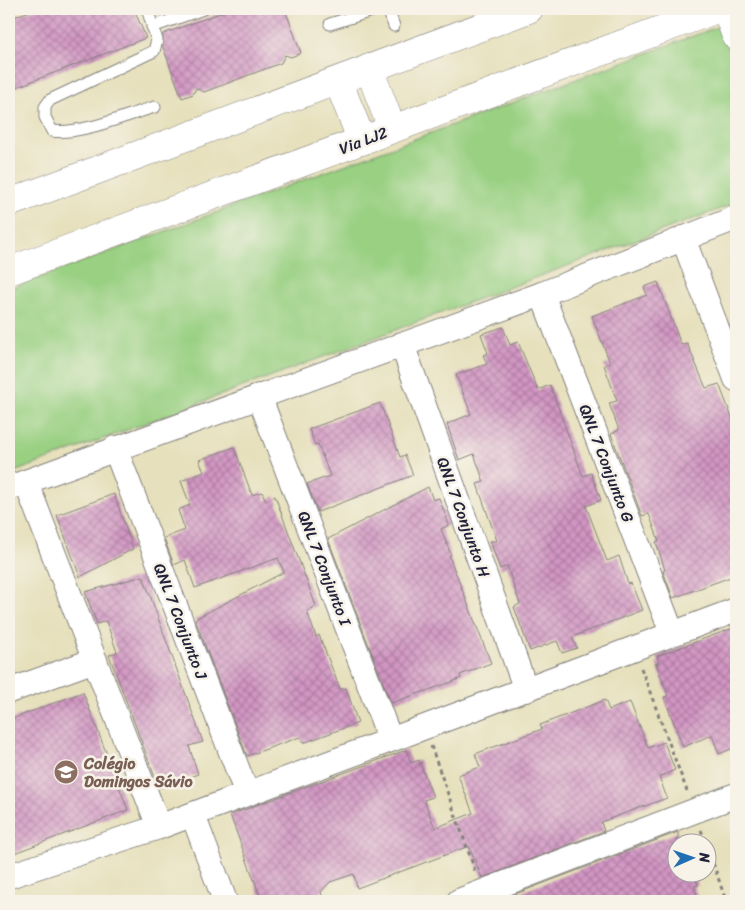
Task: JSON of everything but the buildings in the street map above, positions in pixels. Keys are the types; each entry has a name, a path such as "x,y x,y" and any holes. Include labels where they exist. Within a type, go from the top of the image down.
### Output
{"main road":[{"path":"9,204 529,9"},
{"name":"Via LJ2","path":"9,271 717,9"},
{"path":"726,9 736,36"},
{"path":"369,68 392,129"},
{"path":"338,81 362,141"}],"street":[{"path":"159,827 95,660 17,485 542,294 736,218"},
{"path":"683,238 736,379"},
{"name":"QNL 7 Conjunto G","path":"542,294 672,633"},
{"name":"QNL 7 Conjunto H","path":"402,344 526,690"},
{"name":"QNL 7 Conjunto I","path":"259,396 390,739"},
{"name":"QNL 7 Conjunto J","path":"115,448 247,794"},
{"path":"9,876 193,815 390,739 526,690 736,610"},
{"path":"9,691 95,660"},
{"path":"459,901 736,795"},
{"path":"193,815 225,901"}],"lane":[{"path":"147,9 157,40 154,51 50,100 44,107 45,117 52,131 57,132 85,128 155,107"},
{"path":"152,27 203,9"},
{"path":"330,24 378,9"},
{"path":"388,9 394,26"}],"path":[{"path":"634,648 702,832"},
{"path":"425,727 483,892"},
{"path":"718,877 726,901"}],"green space":[{"path":"720,26 736,70 736,203 9,474 9,289"}],"place":[{"name":"Colégio Domingos Sávio","path":"66,772"}]}
